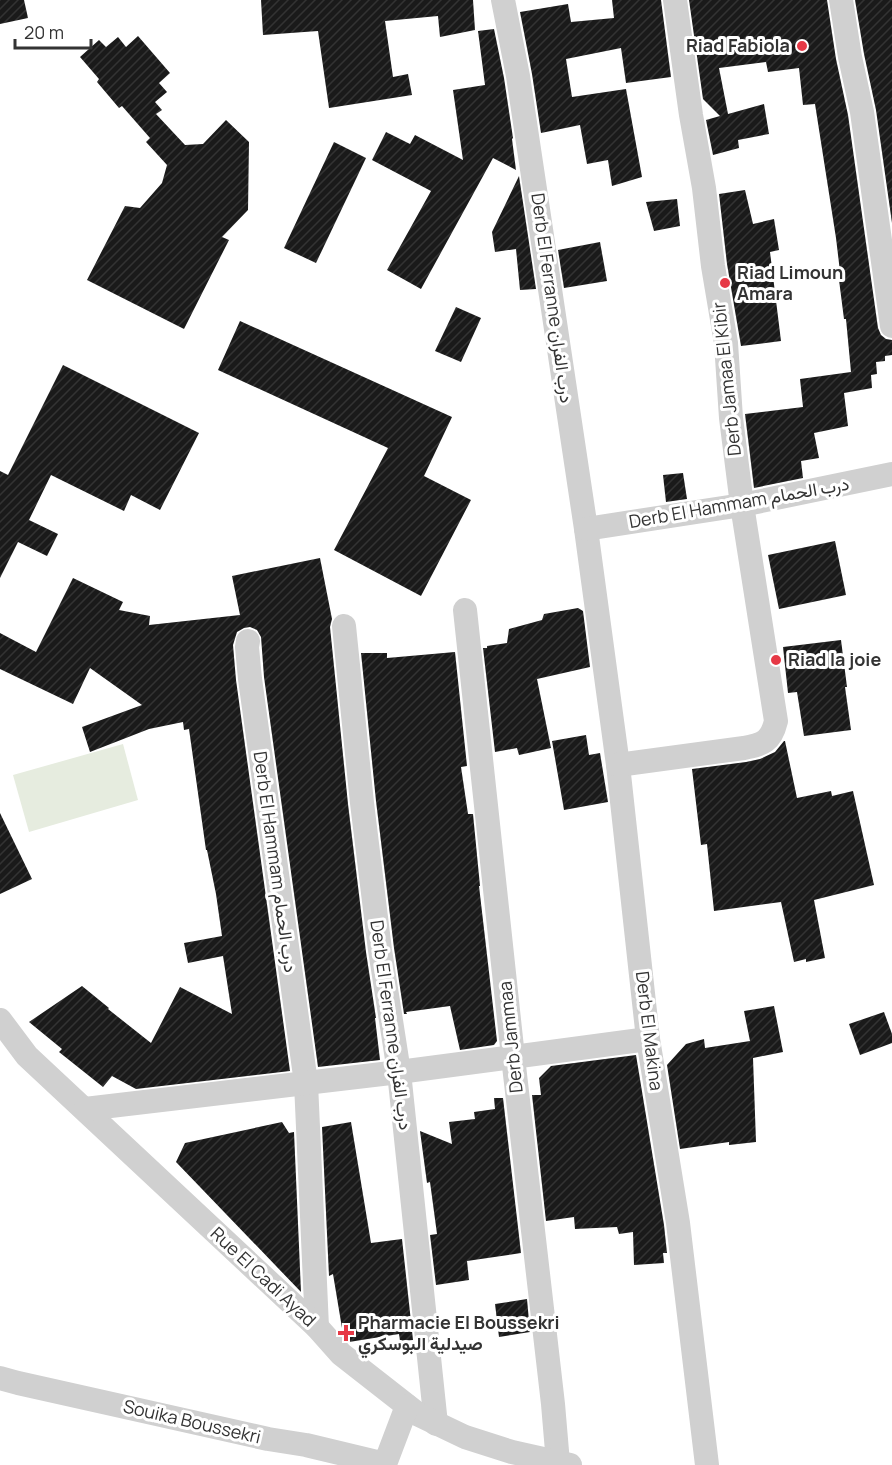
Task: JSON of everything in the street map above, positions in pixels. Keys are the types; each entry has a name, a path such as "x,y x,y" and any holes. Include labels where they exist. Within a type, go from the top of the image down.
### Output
{"street":[{"name":"Derb El Ferranne درب الفران","path":"503,0 520,88 595,596"},
{"name":"Derb Jamaa El Kibir","path":"618,765 761,744 773,734 776,721 742,505 731,418 726,344 675,0"},
{"path":"841,0 862,112 892,326"},
{"name":"Derb El Hammam درب الحمام","path":"586,529 742,505 892,474"},
{"name":"Derb El Makina","path":"595,596 618,765 648,1039 678,1223 707,1465"},
{"name":"Derb Jammaa","path":"465,610 553,1404 564,1464"},
{"name":"Derb El Ferranne درب الفران","path":"344,626 380,950 399,1072 436,1424"},
{"name":"Derb El Hammam درب الحمام","path":"248,641 250,679 306,1083 317,1328"},
{"name":"Rue El Cadi Ayad","path":"0,1020 27,1056 317,1328 341,1354 407,1406 436,1424 474,1440 512,1452 564,1464"},
{"path":"85,1109 399,1072 648,1039"},
{"name":"Souika Boussekri","path":"0,1378 385,1464"},
{"path":"385,1464 407,1406"}],"shaded area":[{"path":"123,744 138,800 29,832 13,775"}],"building":[{"path":"0,0 24,0 28,18 0,24"},
{"path":"261,0 473,0 475,30 440,37 438,16 385,21 393,77 408,74 412,95 329,108 318,31 263,35"},
{"path":"612,0 661,0 671,77 626,83 621,48 566,59 572,97 626,89 642,177 612,186 608,160 587,164 580,125 541,133 520,12 568,4 571,22 614,18"},
{"path":"689,0 827,0 848,115 878,328 881,335 892,340 892,355 885,356 885,361 876,362 877,374 871,375 872,388 844,393 848,426 814,433 819,458 801,461 803,478 754,488 745,414 803,407 800,379 851,372 836,238 815,104 803,105 799,68 768,72 766,62 719,68 728,114 764,104 769,134 738,140 739,148 713,155 706,120 720,116 703,99"},
{"path":"855,0 892,0 892,223 876,110"},
{"path":"494,29 504,78 516,170 493,158 421,289 387,270 431,191 372,160 386,132 410,144 415,135 463,160 453,90 485,85 478,31"},
{"path":"138,36 170,73 159,83 167,92 155,102 162,110 156,114 185,145 203,144 226,120 249,142 248,210 222,237 229,240 184,329 87,280 125,206 140,208 162,183 167,165 146,142 150,138 122,106 119,108 80,57 99,40 106,47 118,37 126,47"},
{"path":"334,142 366,158 316,263 284,248"},
{"path":"519,176 536,289 520,290 516,249 495,252 492,232"},
{"path":"745,190 753,224 774,219 779,250 770,252 781,341 741,346 727,264 719,194"},
{"path":"677,199 680,226 654,231 646,202"},
{"path":"600,242 607,281 564,288 558,250"},
{"path":"456,307 481,318 461,362 435,351"},
{"path":"240,321 452,417 424,476 471,500 421,596 334,550 388,448 218,370"},
{"path":"63,365 199,433 160,510 131,495 124,511 51,475 29,520 58,534 47,556 18,542 0,578 0,471 8,475"},
{"path":"683,473 687,499 666,502 663,475"},
{"path":"835,541 846,595 779,609 768,555"},
{"path":"320,558 332,619 330,627 348,804 380,1060 318,1067 264,677 261,637 257,630 250,627 237,632 233,645 236,680 290,1071 136,1089 112,1076 103,1087 59,1052 62,1049 29,1022 82,986 151,1043 180,987 232,1014 223,956 188,963 184,943 222,936 206,850 189,729 184,730 183,722 149,729 90,752 82,727 142,705 90,668 73,704 0,669 0,633 36,652 73,578 123,602 119,610 150,616 149,625 240,615 232,576"},
{"path":"578,608 583,611 590,667 537,679 551,748 519,755 517,748 495,752 483,648 507,643 509,629 542,620 544,614"},
{"path":"841,640 851,730 804,736 797,692 788,693 783,647"},
{"path":"455,652 467,766 461,767 468,814 473,814 497,1041 494,1045 460,1050 450,1006 404,1014 376,801 361,653 387,653 387,658"},
{"path":"586,735 589,755 600,753 608,802 564,810 552,741"},
{"path":"784,741 797,798 831,791 832,796 853,791 874,885 814,900 825,958 806,962 806,959 794,962 781,902 714,911 707,844 701,845 692,769 760,759 775,752"},
{"path":"0,813 32,879 0,894"},
{"path":"774,1006 783,1052 753,1058 756,1142 729,1145 729,1142 680,1149 667,1065 686,1044 704,1039 705,1048 750,1041 744,1011"},
{"path":"884,1012 892,1034 892,1043 860,1055 849,1024"},
{"path":"636,1055 667,1253 663,1253 664,1263 634,1265 633,1232 619,1234 617,1227 575,1229 574,1217 546,1221 532,1095 541,1095 539,1078 551,1066"},
{"path":"494,1098 503,1098 521,1253 467,1261 469,1280 436,1285 430,1235 437,1234 420,1131 452,1144 449,1122 475,1119 474,1112 495,1109"},
{"path":"282,1122 289,1133 294,1132 301,1292 176,1162 185,1143"},
{"path":"351,1122 371,1243 402,1239 413,1340 400,1341 399,1334 349,1342 343,1334 333,1274 329,1276 322,1127"},
{"path":"527,1299 530,1332 499,1337 495,1304"}],"place":[{"name":"Riad Fabiola","path":"802,46"},
{"name":"Riad Limoun Amara","path":"725,283"},
{"name":"Riad la joie","path":"776,660"},
{"name":"Pharmacie El Boussekri صيدلية البوسكري","path":"346,1333"}]}
